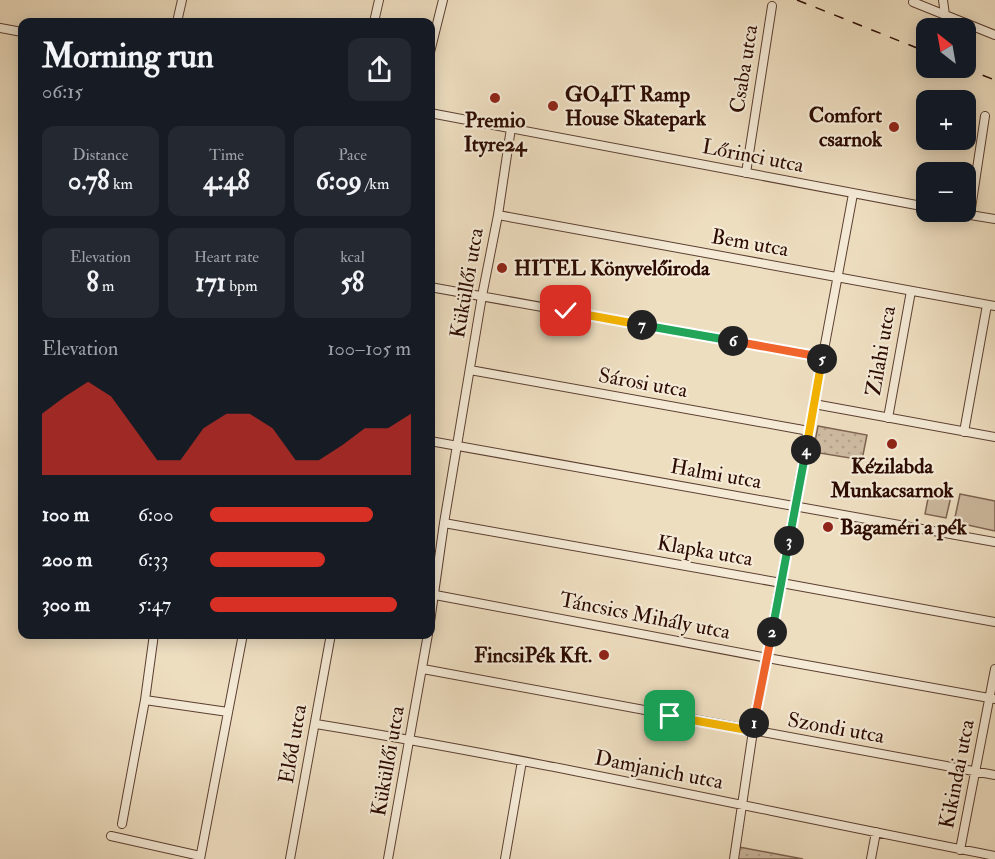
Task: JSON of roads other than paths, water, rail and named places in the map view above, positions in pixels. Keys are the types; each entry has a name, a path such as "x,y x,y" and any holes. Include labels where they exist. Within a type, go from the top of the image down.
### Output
{"street":[{"path":"178,18 182,0"},
{"path":"375,18 379,0"},
{"path":"435,30 442,0"},
{"path":"943,0 945,15"},
{"path":"913,2 995,35"},
{"name":"Csaba utca","path":"746,173 772,6"},
{"path":"0,28 18,31"},
{"name":"Lőrinci utca","path":"435,114 916,205"},
{"path":"976,175 985,116"},
{"name":"Küküllői utca","path":"435,582 511,128"},
{"path":"734,859 753,731 853,194"},
{"name":"Bem utca","path":"498,215 991,305"},
{"path":"976,216 995,219"},
{"path":"435,288 823,358"},
{"name":"Zilahi utca","path":"888,418 910,291"},
{"path":"964,432 991,305"},
{"name":"Sárosi utca","path":"470,370 809,431"},
{"path":"814,404 995,437"},
{"name":"Halmi utca","path":"435,442 995,542"},
{"name":"Klapka utca","path":"444,523 995,622"},
{"name":"Táncsics Mihály utca","path":"435,595 992,699"},
{"path":"122,824 145,700 153,639"},
{"path":"111,836 200,858 242,639"},
{"name":"Előd utca","path":"290,859 330,639"},
{"name":"Küküllői utca","path":"388,859 427,639"},
{"name":"Szondi utca","path":"423,669 995,775"},
{"name":"Kikindai utca","path":"960,850 992,699 995,669"},
{"path":"145,700 228,712"},
{"name":"Damjanich utca","path":"315,724 410,739 995,856"},
{"path":"505,859 522,761"},
{"path":"871,859 876,832"}],"railway":[{"path":"797,0 916,48"},
{"path":"976,73 995,80"}],"place":[{"name":"Premio Ityre24","path":"495,98"},
{"name":"GO4IT Ramp House Skatepark","path":"553,106"},
{"name":"Comfort csarnok","path":"894,127"},
{"name":"HITEL Könyvelőiroda","path":"502,268"},
{"name":"Kézilabda Munkacsarnok","path":"892,444"},
{"name":"Bagaméri a pék","path":"828,527"},
{"name":"FincsiPék Kft.","path":"604,655"}]}
